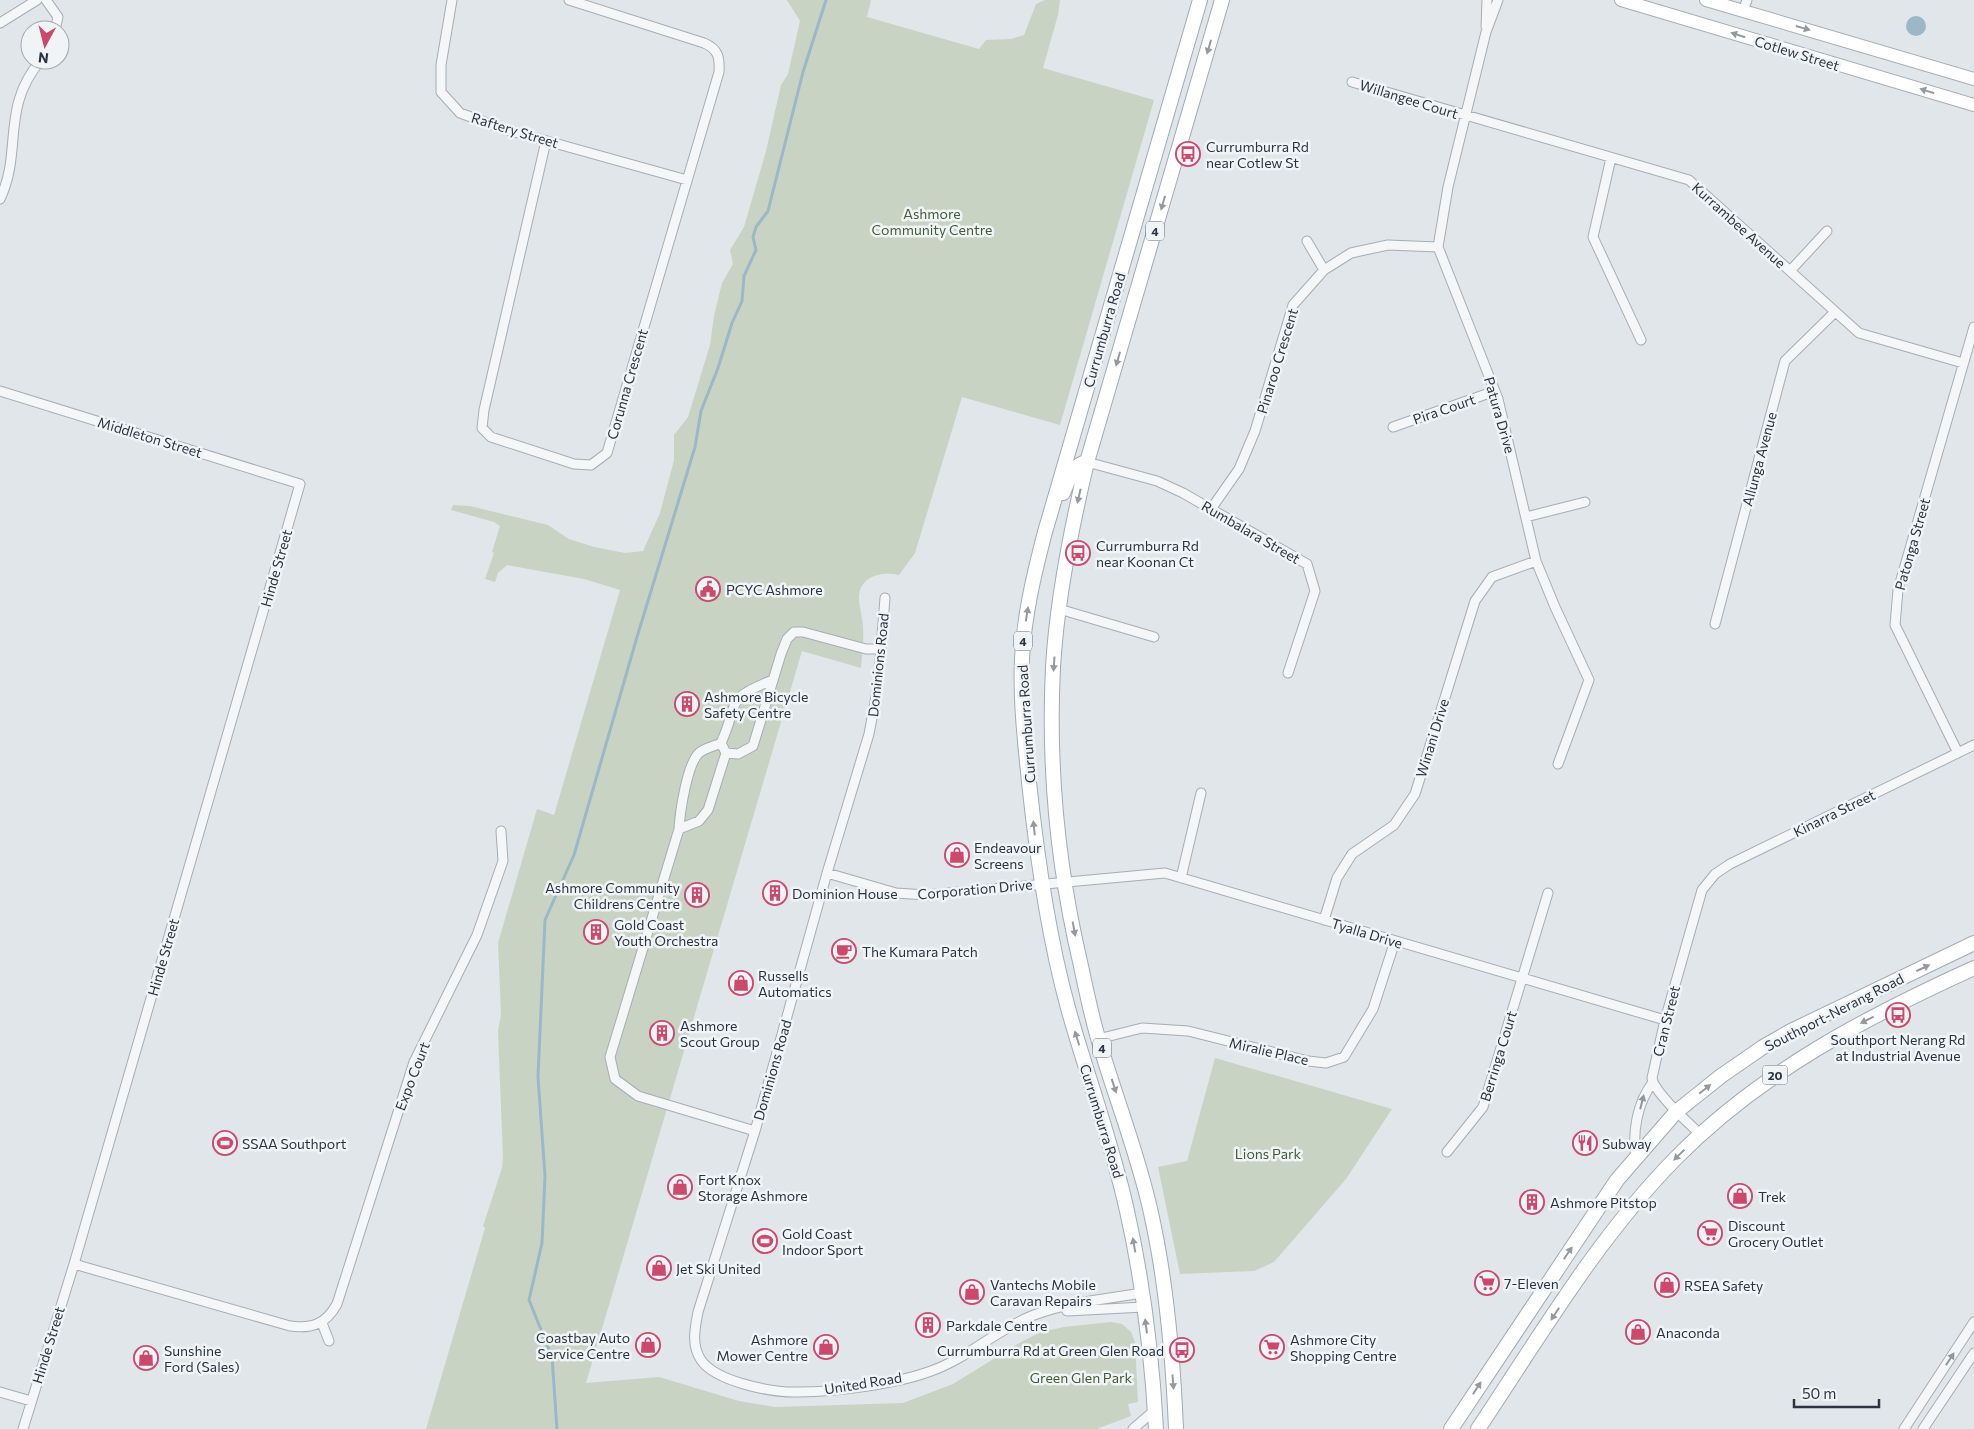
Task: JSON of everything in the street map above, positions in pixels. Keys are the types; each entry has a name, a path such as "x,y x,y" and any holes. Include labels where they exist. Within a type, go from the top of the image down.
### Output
{"main road":[{"name":"Currumburra Road","path":"1156,1429 1143,1300 1132,1233 1109,1138 1068,1007 1042,883 1034,837 1024,735 1022,660 1030,595 1045,532 1200,0"},
{"name":"Currumburra Road","path":"1176,1429 1165,1294 1146,1191 1130,1133 1098,1039 1080,963 1065,881 1053,781 1053,666 1059,609 1072,529 1087,462 1222,0"},
{"name":"Cotlew Street","path":"1621,0 1974,105"},
{"name":"Cotlew Street","path":"1706,0 1745,6 1974,79"},
{"path":"1045,532 1076,468 1081,463 1087,462"},
{"name":"Southport-Nerang Road","path":"1451,1429 1617,1180 1676,1112 1728,1072 1791,1030 1974,943"},
{"name":"Southport-Nerang Road","path":"1478,1429 1583,1271 1641,1197 1676,1158 1701,1135 1778,1073 1834,1037 1974,968"},
{"path":"1143,1300 1165,1294"}],"street":[{"path":"0,23 37,0"},
{"path":"46,0 58,16 57,20"},
{"name":"Raftery Street","path":"452,0 441,65 441,92 460,113 504,129 687,180"},
{"name":"Corunna Crescent","path":"546,141 482,424 484,432 491,437 574,464 591,465 607,453 719,72 717,52 704,43 569,0"},
{"path":"1486,32 1487,0"},
{"path":"1438,247 1448,187 1486,32 1498,0"},
{"path":"1937,68 1974,86"},
{"path":"0,199 8,174 14,114 18,97 33,70"},
{"name":"Willangee Court","path":"1352,82 1466,116"},
{"name":"Kurrambee Avenue","path":"1466,116 1689,180 1859,333 1964,363"},
{"path":"1611,158 1593,237 1641,340"},
{"path":"1790,271 1827,231"},
{"path":"1307,242 1324,270"},
{"name":"Pinaroo Crescent","path":"1211,509 1239,468 1256,430 1292,305 1324,270 1351,253 1388,245 1438,247"},
{"name":"Patura Drive","path":"1438,247 1495,391 1536,561 1554,608 1589,680 1558,764"},
{"name":"Allunga Avenue","path":"1715,624 1785,361 1836,312"},
{"name":"Patonga Street","path":"1958,753 1895,625 1898,590 1974,327"},
{"name":"Middleton Street","path":"0,391 300,484"},
{"name":"Pira Court","path":"1393,427 1495,391"},
{"name":"Rumbalara Street","path":"1087,462 1157,481 1211,509 1307,564 1315,591 1288,673"},
{"name":"Hinde Street","path":"23,1429 74,1264 300,484"},
{"path":"1526,516 1585,502"},
{"name":"Winani Drive","path":"1324,920 1337,878 1352,854 1394,825 1415,794 1475,600 1492,577 1536,561"},
{"name":"Dominions Road","path":"694,1336 698,1312 755,1131 827,874 869,734 878,686 885,598"},
{"path":"1059,609 1154,637"},
{"path":"726,753 738,754 753,746 787,639 794,632 803,632 866,650 881,649"},
{"path":"679,829 699,822 708,810 726,753 721,743 733,706 739,697 773,680"},
{"path":"721,743 700,752 694,759 683,797 679,829 610,1057 615,1079 638,1096 755,1131"},
{"name":"Kinarra Street","path":"1702,890 1715,874 1730,864 1974,745"},
{"path":"1181,878 1201,793"},
{"name":"Expo Court","path":"322,1323 337,1304 414,1062 477,935 504,861 501,831"},
{"name":"Tyalla Drive","path":"1065,881 1165,873 1665,1020"},
{"name":"Corporation Drive","path":"827,874 896,893 919,895 1065,881"},
{"name":"Cran Street","path":"1636,1158 1633,1138 1644,1094 1652,1082 1665,1020 1702,890"},
{"name":"Berringa Court","path":"1447,1152 1483,1106 1548,893"},
{"name":"Miralie Place","path":"1098,1039 1142,1028 1188,1031 1308,1061 1326,1063 1344,1057 1373,1009 1395,941"},
{"path":"1652,1082 1676,1112 1701,1135"},
{"path":"74,1264 290,1326 311,1327 322,1323 329,1341"},
{"name":"United Road","path":"1044,1312 1143,1300"},
{"name":"United Road","path":"694,1336 695,1348 701,1361 720,1376 758,1388 798,1392 892,1381 931,1371 963,1356 1013,1324 1044,1312 1143,1300"},
{"path":"1904,1429 1974,1322"},
{"path":"1923,1429 1974,1353"},
{"path":"0,1392 31,1400"},
{"path":"1134,1429 1155,1410"}],"green space":[{"path":"787,0 871,0 867,17 979,49 986,40 1011,39 1024,35 1036,4 1045,0 1060,0 1058,15 1043,68 1154,100 1060,425 962,397 915,553 899,575 886,574 873,577 867,580 860,591 859,602 863,634 861,668 802,651 586,1383 659,1377 739,1401 775,1407 903,1403 953,1384 1021,1342 1041,1332 1064,1327 1111,1322 1122,1324 1131,1332 1135,1342 1138,1402 1128,1404 1131,1416 1097,1429 426,1429 485,1228 483,1226 502,1168 498,1031 501,1015 498,943 537,809 554,815 620,590 584,579 507,565 498,573 495,582 485,579 494,553 492,552 500,526 494,522 451,510 453,505 470,506 548,525 569,539 594,547 625,553 643,551 660,513 674,460 674,435 688,417 710,345 714,316 722,283 733,264 730,250 744,227 766,151 781,85 788,74 800,21"},
{"name":"Lions Park","path":"1215,1058 1392,1109 1346,1179 1274,1262 1254,1271 1180,1274 1158,1167 1187,1161"}],"water":[{"path":"1916,16 1923,19 1926,26 1923,33 1916,36 1909,33 1906,26 1909,19"}],"waterway":[{"path":"557,1429 552,1357 529,1300 542,1243 545,1176 538,1077 545,920 574,855 637,637 695,447 701,411 718,368 732,323 742,301 744,276 756,250 753,237 756,227 768,211 803,72 826,0"}],"place":[{"name":"Currumburra Rd near Cotlew St","path":"1188,154"},
{"name":"Currumburra Rd near Koonan Ct","path":"1078,553"},
{"name":"PCYC Ashmore","path":"708,589"},
{"name":"Ashmore Bicycle Safety Centre","path":"687,704"},
{"name":"Endeavour Screens","path":"957,855"},
{"name":"Dominion House","path":"775,893"},
{"name":"Ashmore Community Childrens Centre","path":"697,895"},
{"name":"Gold Coast Youth Orchestra","path":"596,932"},
{"name":"The Kumara Patch","path":"844,951"},
{"name":"Russells Automatics","path":"741,983"},
{"name":"Southport Nerang Rd at Industrial Avenue","path":"1898,1015"},
{"name":"Ashmore Scout Group","path":"662,1033"},
{"name":"SSAA Southport","path":"225,1143"},
{"name":"Subway","path":"1585,1143"},
{"name":"Fort Knox Storage Ashmore","path":"680,1187"},
{"name":"Trek","path":"1740,1196"},
{"name":"Ashmore Pitstop","path":"1532,1202"},
{"name":"Discount Grocery Outlet","path":"1710,1233"},
{"name":"Gold Coast Indoor Sport","path":"765,1241"},
{"name":"Jet Ski United","path":"659,1268"},
{"name":"7-Eleven","path":"1487,1283"},
{"name":"RSEA Safety","path":"1667,1285"},
{"name":"Vantechs Mobile Caravan Repairs","path":"972,1292"},
{"name":"Parkdale Centre","path":"928,1325"},
{"name":"Anaconda","path":"1638,1332"},
{"name":"Coastbay Auto Service Centre","path":"648,1345"},
{"name":"Ashmore Mower Centre","path":"826,1347"},
{"name":"Ashmore City Shopping Centre","path":"1272,1347"},
{"name":"Currumburra Rd at Green Glen Road","path":"1182,1350"},
{"name":"Sunshine Ford (Sales)","path":"146,1358"}],"park label":[{"name":"Ashmore Community Centre","path":"932,222"},
{"name":"Green Glen Park","path":"1081,1377"}]}
